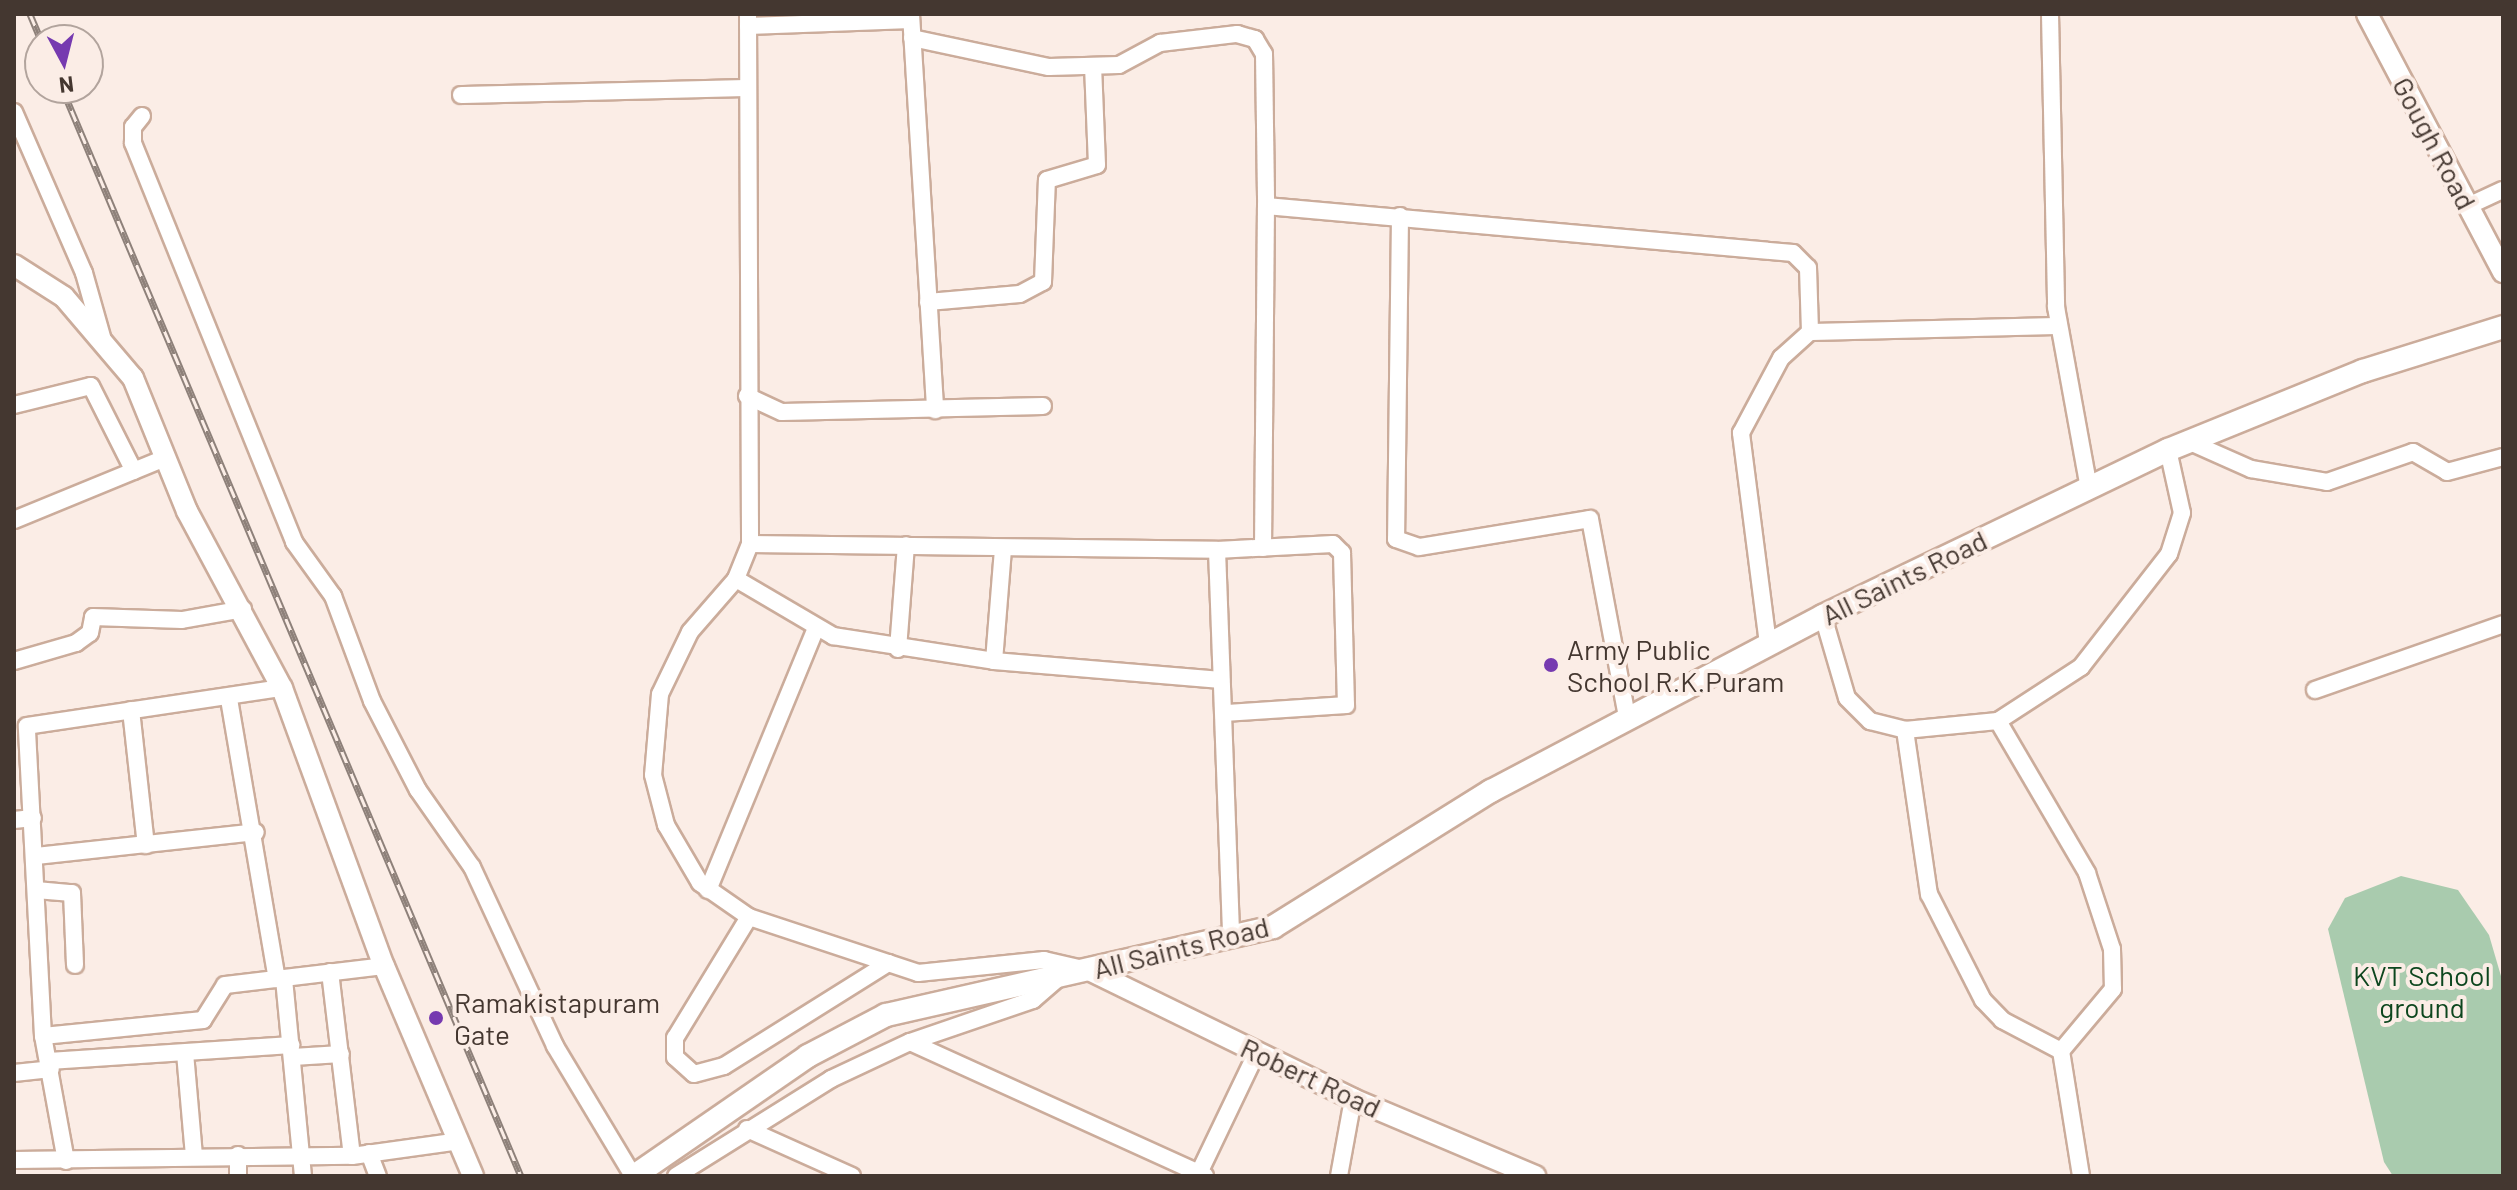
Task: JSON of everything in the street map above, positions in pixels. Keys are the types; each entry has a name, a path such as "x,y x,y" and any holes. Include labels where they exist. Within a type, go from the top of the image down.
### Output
{"main road":[{"name":"All Saints Road","path":"633,1176 808,1056 886,1015 1032,980 1091,971 1273,927 1491,791 1823,616 2168,450 2363,371 2503,327"}],"street":[{"path":"2049,14 2058,326 2089,488"},
{"name":"Gough Road","path":"2367,14 2503,272"},
{"path":"935,410 911,17 748,20 747,396 750,544 736,579 690,632 660,694 652,732 666,825 708,890 749,917 918,973 1044,960 1091,971"},
{"path":"912,38 1006,61 1093,66 1119,65 1160,43 1237,34 1255,39 1264,54 1263,548"},
{"path":"928,302 1020,294 1043,282 1044,186 1097,165 1093,66"},
{"path":"461,95 748,88"},
{"path":"14,112 22,147 84,273 103,340"},
{"path":"142,116 133,127 133,143 294,542 333,596 372,701 418,790 472,867 555,1046 633,1176"},
{"path":"2468,206 2503,190"},
{"path":"1266,206 1793,253 1808,268 1810,332"},
{"path":"1400,216 1396,539 1419,547 1590,519 1627,717"},
{"path":"14,265 64,297 133,378 165,458 282,688 384,966 473,1176"},
{"path":"1768,644 1741,433 1760,409 1771,371 1810,332 2058,326"},
{"path":"14,405 91,386 134,471"},
{"path":"747,396 769,411 1043,406"},
{"path":"2190,442 2269,474 2327,482 2413,452 2447,472 2503,457"},
{"path":"1823,616 1854,710 1905,730 1998,721 2081,667 2169,554 2182,513 2168,450"},
{"path":"14,520 165,458"},
{"path":"750,544 1217,550 1325,543 1342,553 1350,698 1337,708 1224,713"},
{"path":"898,649 906,545"},
{"path":"994,661 1003,549"},
{"path":"1217,550 1231,938"},
{"path":"736,579 815,631 898,649 994,661 1221,680"},
{"path":"14,661 76,643 90,633 93,617 182,620 243,609"},
{"path":"2315,690 2503,624"},
{"path":"708,890 815,631"},
{"path":"66,1161 43,1036 27,726 229,699 282,688"},
{"path":"229,699 256,832 292,1051 303,1176"},
{"path":"131,710 146,845"},
{"path":"1998,721 2087,873 2112,949 2113,989 2061,1051 2081,1176"},
{"path":"1905,730 1923,865 1943,927 1993,1010 2061,1051"},
{"path":"14,820 33,818"},
{"path":"36,856 256,832"},
{"path":"36,890 72,893 75,965"},
{"path":"749,917 675,1038 675,1057 694,1074 724,1066 888,963"},
{"path":"43,1036 203,1020 218,988 384,966"},
{"name":"Robert Road","path":"1091,971 1353,1099 1533,1176"},
{"path":"330,972 341,1054 360,1154 378,1176"},
{"path":"676,1176 747,1129 910,1042 1033,1000 1062,974"},
{"path":"910,1042 1202,1175 1257,1052"},
{"path":"14,1073 50,1065 185,1053 292,1051 341,1054"},
{"path":"185,1053 194,1156"},
{"path":"1339,1176 1353,1099"},
{"path":"747,1129 852,1176"},
{"path":"14,1160 45,1168 66,1161 360,1154 460,1141"},
{"path":"238,1155 238,1176"},
{"path":"149,1158 151,1176"}],"green space":[{"name":"KVT School ground","path":"2401,876 2458,890 2489,935 2503,983 2503,1176 2393,1176 2384,1162 2328,929 2345,898"}],"railway":[{"path":"30,14 34,24"},
{"path":"69,104 521,1176"}],"place":[{"name":"Army Public School R.K.Puram","path":"1551,665"},
{"name":"Ramakistapuram Gate","path":"436,1018"}]}
